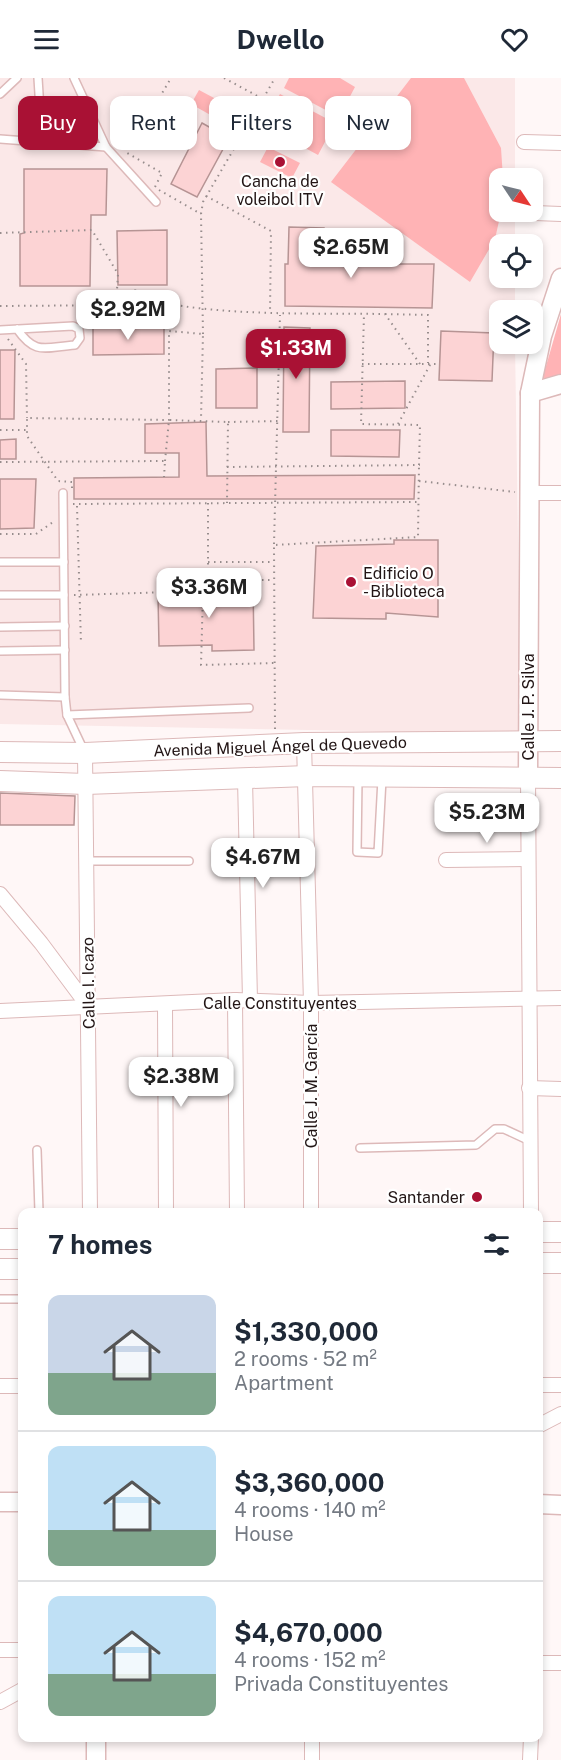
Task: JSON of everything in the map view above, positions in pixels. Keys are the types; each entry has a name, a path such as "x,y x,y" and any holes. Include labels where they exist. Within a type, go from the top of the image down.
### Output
{"main road":[{"name":"Avenida Miguel Ángel de Quevedo","path":"0,752 85,753 304,743 561,741"},
{"name":"Avenida Miguel Ángel de Quevedo","path":"0,781 86,784 307,776 561,778"},
{"path":"543,1232 561,1232"},
{"path":"0,1239 18,1239"},
{"path":"543,1263 561,1263"},
{"path":"0,1269 18,1269"}],"street":[{"path":"524,142 561,143"},
{"path":"543,213 561,214"},
{"name":"Calle J. P. Silva","path":"531,1208 527,742 530,393 542,336 561,281"},
{"path":"530,393 561,384"},
{"path":"529,493 561,494"},
{"name":"Calle J. M. García","path":"304,743 307,776 311,1003 311,1208"},
{"name":"Calle I. Icazo","path":"85,753 90,1208"},
{"path":"237,1208 243,1000 245,779"},
{"path":"446,860 528,859"},
{"path":"0,894 41,943 88,1006"},
{"name":"Calle Constituyentes","path":"0,1011 243,1000 311,1003 561,998"},
{"path":"165,1005 166,1208"},
{"path":"529,1088 561,1089"},
{"path":"543,1385 561,1385"},
{"path":"0,1386 18,1386"},
{"path":"543,1423 561,1414"},
{"path":"0,1502 18,1502"},
{"path":"543,1504 561,1505"},
{"path":"0,1650 18,1650"},
{"path":"543,1663 561,1663"},
{"path":"0,1702 18,1692"},
{"path":"96,1742 96,1760"},
{"path":"312,1742 312,1760"},
{"path":"530,1760 531,1742"}],"lane":[{"path":"0,94 17,78"},
{"path":"38,78 39,96"},
{"path":"74,78 106,147 156,202"},
{"path":"0,139 18,140"},
{"path":"98,146 106,147"},
{"path":"0,330 17,329 73,326 79,329 80,338 75,345 34,347 27,343 17,329"},
{"path":"63,493 65,697 68,715 85,753"},
{"path":"0,562 64,562"},
{"path":"0,595 64,596"},
{"path":"0,627 65,626"},
{"path":"0,651 65,650"},
{"path":"0,694 65,697"},
{"path":"68,715 249,708"},
{"path":"358,776 357,852 378,853 383,776"},
{"path":"87,861 189,861"},
{"path":"360,1148 476,1145 495,1129 504,1129 530,1141"},
{"path":"37,1150 39,1208"},
{"path":"0,1299 18,1299"}],"path":[{"path":"161,96 171,78"},
{"path":"224,78 257,96"},
{"path":"266,96 275,78"},
{"path":"129,150 127,153 162,173 155,187 201,214"},
{"path":"201,419 201,214 206,196 234,150"},
{"path":"206,196 271,231 270,314"},
{"path":"0,233 92,230 118,274 116,305"},
{"path":"135,285 136,305"},
{"path":"164,477 169,420 169,304"},
{"path":"0,306 169,304 202,310 280,315 428,315 429,364 398,424"},
{"path":"273,544 418,537 420,425 361,424 364,314"},
{"path":"385,314 420,364 440,363"},
{"path":"274,744 273,544 279,421 280,315"},
{"path":"0,330 26,364 26,430 58,481 72,482 72,493"},
{"path":"169,331 202,334"},
{"path":"362,364 429,364"},
{"path":"27,418 279,421"},
{"path":"226,503 228,422"},
{"path":"0,430 26,430"},
{"path":"0,462 165,461"},
{"path":"227,467 419,465"},
{"path":"419,481 529,493"},
{"path":"71,504 419,502"},
{"path":"208,503 208,580 203,591 201,665 275,663"},
{"path":"0,534 36,534 77,505"},
{"path":"77,505 81,644"},
{"path":"208,562 273,562"},
{"path":"208,580 273,580"},
{"path":"64,596 203,591"}],"shaded area":[{"path":"0,78 515,78 515,168 489,168 489,222 515,222 515,234 489,234 489,288 515,288 515,300 489,300 489,354 515,354 521,734 0,724"},
{"path":"289,78 340,78 355,87 350,96 325,96 325,110 313,103 313,96 299,96 284,88"},
{"path":"411,78 464,78 501,148 502,168 489,168 489,222 499,222 496,234 489,234 489,249 470,282 331,182 356,150 411,150 411,96 397,96"},
{"path":"199,90 210,96 209,114 197,107 196,96"},
{"path":"313,111 325,118 325,142 318,155 309,150 313,150"},
{"name":"Cancha de voleibol ITV","path":"266,150 274,150 300,163 292,178 260,162"},
{"path":"561,314 561,377 540,387"}],"building":[{"path":"202,123 209,127 209,150 222,150 197,197 171,184 188,150 197,150 197,133"},
{"path":"24,169 107,169 106,215 91,215 90,286 20,286 20,234 24,233"},
{"path":"289,227 324,228 323,264 434,264 432,308 285,306 285,264 288,264"},
{"path":"167,230 167,285 118,285 117,231"},
{"path":"164,327 164,354 93,355 93,328"},
{"path":"284,327 310,328 309,432 283,432"},
{"path":"441,331 489,333 489,354 493,354 492,381 439,380"},
{"path":"0,350 15,350 14,419 0,419"},
{"path":"257,368 257,408 216,408 216,369"},
{"path":"405,381 405,408 331,409 331,382"},
{"path":"206,422 207,476 415,475 414,499 74,499 74,478 179,477 179,453 145,453 145,424"},
{"path":"331,430 400,430 399,457 331,456"},
{"path":"16,439 16,459 0,459 0,440"},
{"path":"0,479 36,479 34,528 0,529"},
{"path":"394,540 438,540 438,617 386,613 386,619 313,618 316,546 394,544"},
{"path":"211,584 253,584 254,650 212,651 212,645 159,646 158,596 212,595"},
{"path":"0,793 75,796 74,825 0,825"}],"place":[{"name":"Cancha de voleibol ITV","path":"280,162"},
{"name":"Edificio O - Biblioteca","path":"351,582"},
{"name":"Santander","path":"477,1197"}]}
